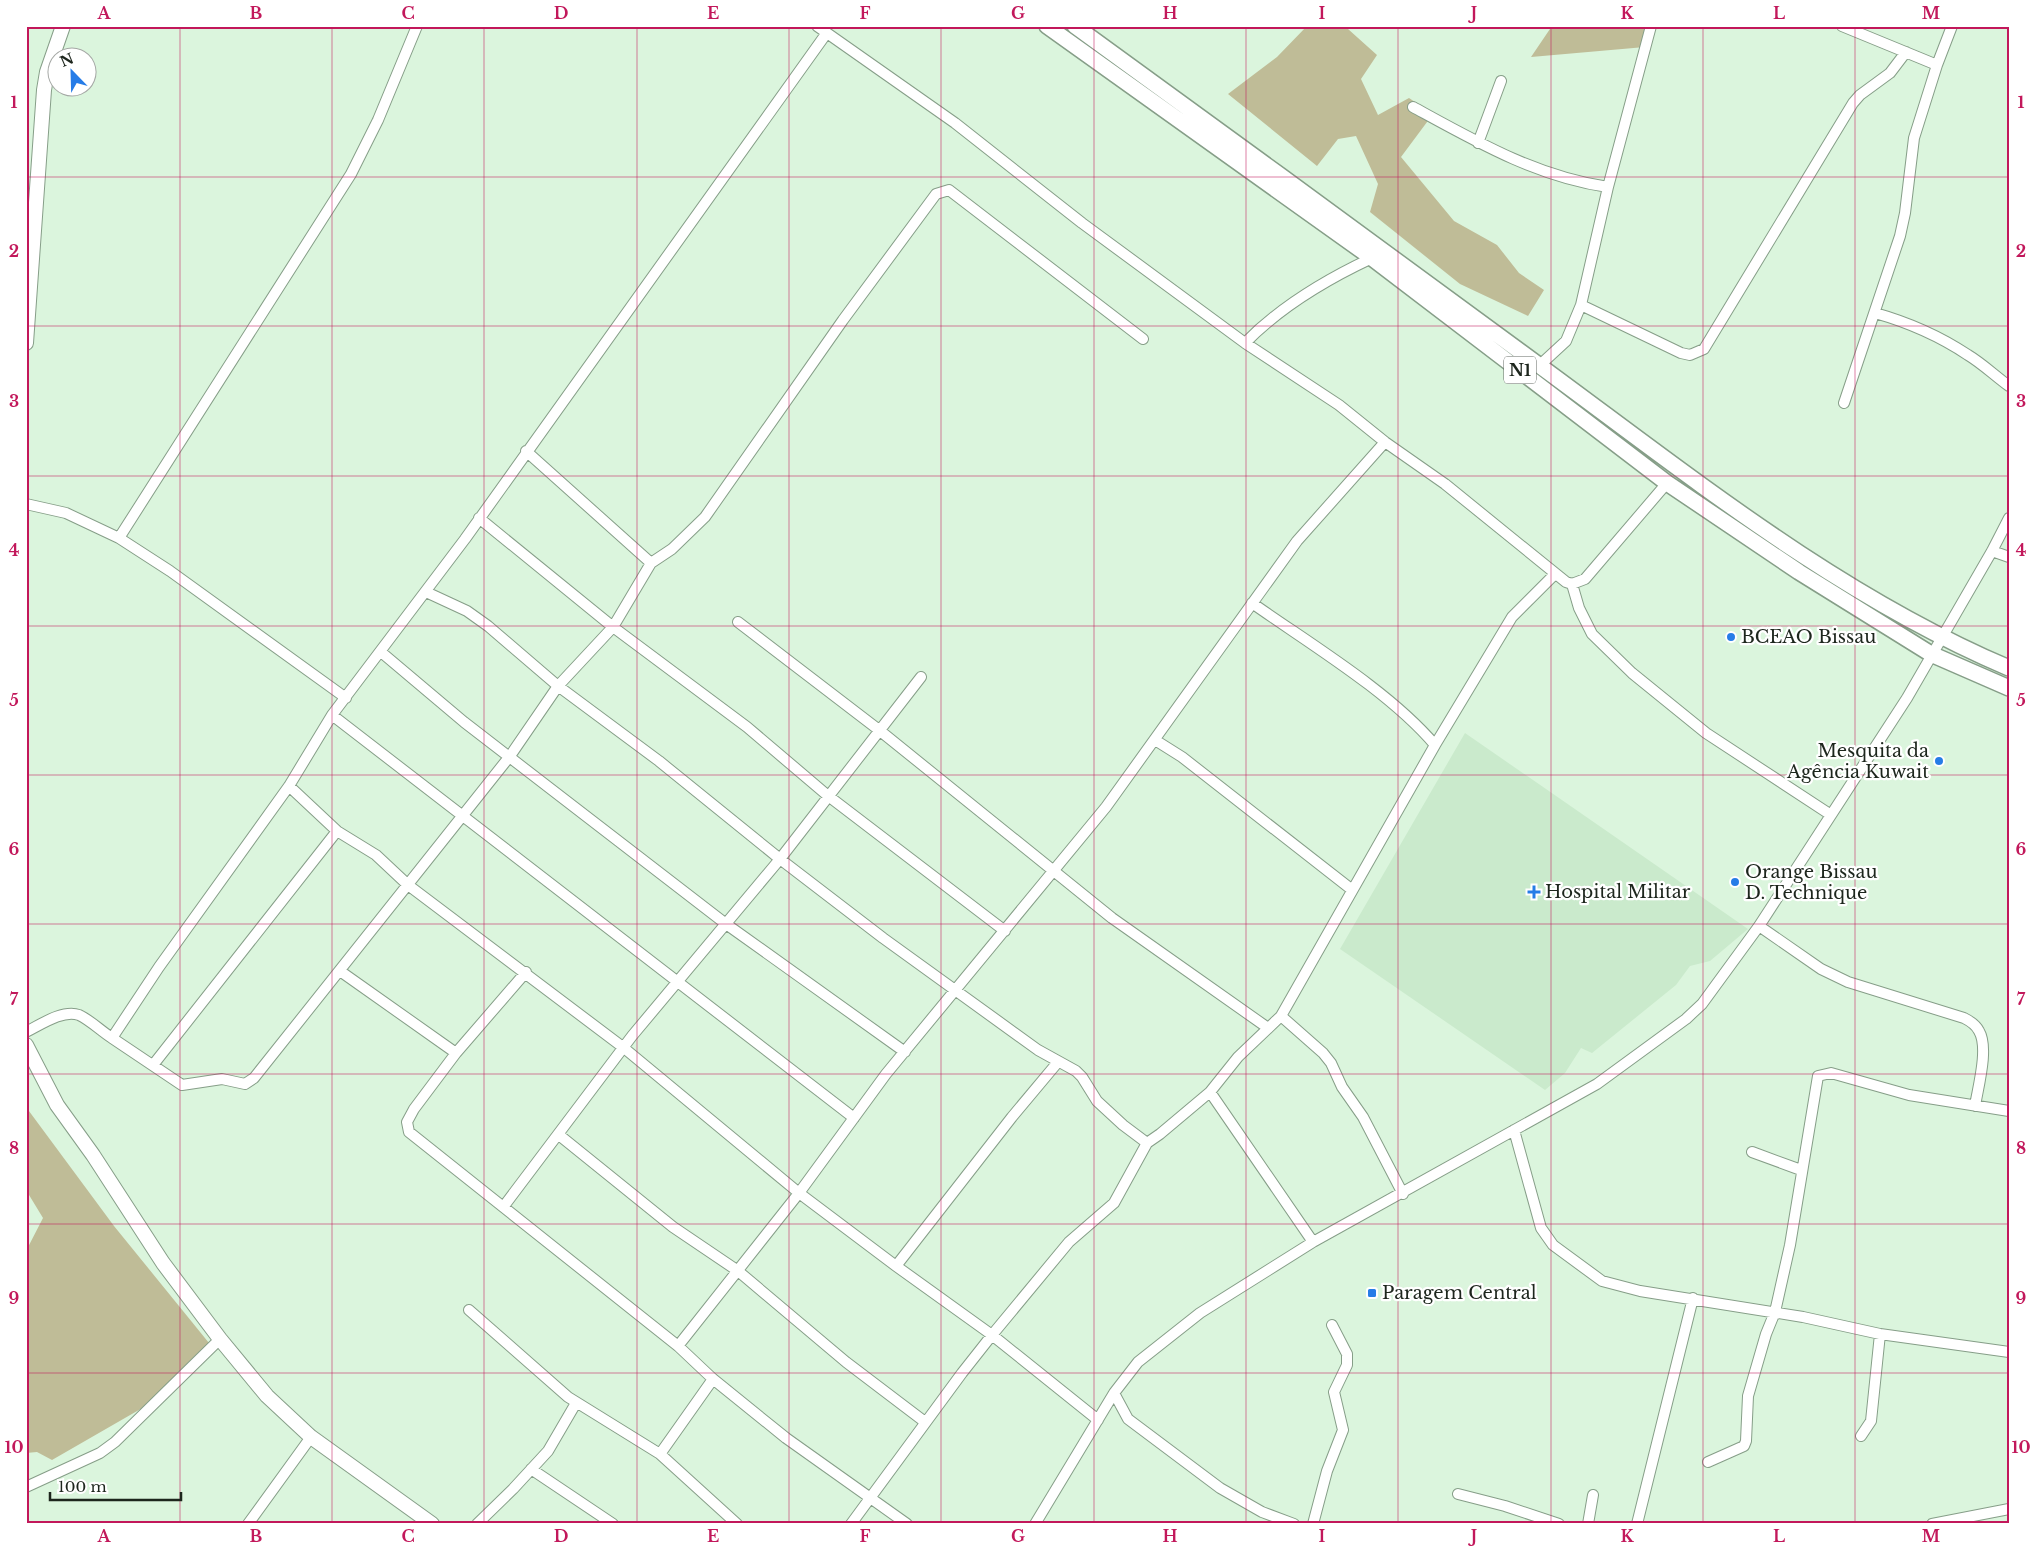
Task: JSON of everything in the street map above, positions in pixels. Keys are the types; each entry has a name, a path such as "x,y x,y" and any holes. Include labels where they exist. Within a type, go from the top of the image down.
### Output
{"main road":[{"name":"N1","path":"1047,26 1372,258 1667,483 1799,572 1931,654 2009,688"},
{"name":"N1","path":"1075,26 1678,468 1807,558 1911,622 2009,668"}],"street":[{"path":"26,343 46,72 63,26"},
{"path":"119,538 351,174 378,120 417,26"},
{"path":"817,26 955,123 1082,223 1245,343 1339,405 1385,442 1445,484 1555,574 1572,584 1579,608 1592,634 1632,673 1706,733 1831,815"},
{"path":"1540,365 1559,350 1566,341 1581,305 1608,187 1651,26"},
{"path":"1844,403 1875,313 1905,213 1914,138 1937,65 1952,26"},
{"path":"1845,27 1937,65"},
{"path":"112,1038 159,967 289,786 332,715 426,592 826,34"},
{"path":"1581,305 1681,353 1690,355 1704,349 1853,103 1860,95 1890,73 1906,52"},
{"path":"1478,143 1501,81"},
{"path":"1413,107 1478,143 1551,174 1583,183 1608,187"},
{"path":"26,1032 60,1016 71,1014 85,1019 186,1085 222,1079 240,1084 249,1082 510,756 558,686 613,627 650,563 672,549 705,517 843,320 936,194 949,190 1143,339"},
{"path":"1245,343 1262,326 1301,296 1372,258"},
{"path":"1875,313 1902,322 1949,344 1968,355 2009,386"},
{"path":"678,1346 799,1192 905,1052 1106,807 1297,541 1385,442"},
{"path":"526,451 650,563"},
{"path":"1572,584 1585,579 1592,572 1667,483"},
{"path":"26,504 66,513 119,538 170,571 346,698"},
{"path":"479,518 613,627 747,727 827,795 1005,931"},
{"path":"1035,1524 1114,1393 1138,1362 1200,1313 1313,1242 1403,1194 1597,1084 1686,1019 1713,991 1831,815 1906,698 1992,551 2009,518"},
{"path":"1992,551 2009,558"},
{"path":"851,1524 925,1422 992,1335 1069,1242 1114,1203 1147,1143 1210,1092 1238,1057 1281,1016 1352,890 1379,847 1434,745 1512,617 1555,574"},
{"path":"426,592 467,611 488,626 558,686 659,761 780,859 956,992 1058,1062 1082,1076 1097,1101 1122,1125 1147,1143"},
{"path":"1252,602 1349,671 1417,725 1434,745"},
{"path":"738,622 879,730 1053,871 1152,948 1268,1028"},
{"path":"381,652 464,722 726,924 905,1052"},
{"path":"504,1206 624,1048 780,859 827,795 921,677"},
{"path":"332,715 854,1118"},
{"path":"1155,740 1182,757 1352,890"},
{"path":"289,786 337,831 376,855 408,885 526,972 624,1048 799,1192 896,1266 992,1335 1098,1420"},
{"path":"153,1065 337,831"},
{"path":"1758,926 1821,969 1848,982 1964,1018 1974,1024 1980,1031 1983,1048 1976,1106"},
{"path":"340,970 456,1053"},
{"path":"526,972 456,1053 414,1109 407,1127 416,1139 504,1206 678,1346 713,1379 786,1438 907,1524"},
{"path":"1281,1016 1323,1053 1331,1063 1342,1086 1363,1117 1403,1194"},
{"path":"26,1045 57,1104 93,1155 163,1263 220,1339 267,1396 311,1436 432,1524"},
{"path":"896,1266 1012,1117 1058,1062"},
{"path":"1708,1462 1744,1446 1748,1396 1766,1334 1775,1312 1790,1246 1818,1076 1831,1073 1909,1095 2009,1111"},
{"path":"1210,1092 1313,1242"},
{"path":"1514,1130 1541,1228 1553,1245 1602,1281 1640,1291 1775,1312 1880,1334 2009,1352"},
{"path":"558,1135 673,1227 738,1271 846,1362 925,1422"},
{"path":"1752,1152 1801,1170"},
{"path":"1636,1524 1693,1298"},
{"path":"469,1310 576,1403 660,1454 737,1524"},
{"path":"1313,1524 1327,1472 1343,1430 1334,1392 1347,1365 1347,1354 1332,1325"},
{"path":"1861,1436 1871,1421 1880,1334"},
{"path":"26,1487 100,1453 115,1442 220,1339"},
{"path":"660,1454 713,1379"},
{"path":"1114,1393 1128,1419 1220,1488 1262,1512 1294,1524"},
{"path":"477,1524 531,1469 558,1436 576,1403"},
{"path":"248,1524 311,1436"},
{"path":"531,1469 613,1524"},
{"path":"1458,1494 1505,1506 1559,1524"},
{"path":"1588,1524 1594,1495"},
{"path":"1932,1524 2009,1509"}],"shaded area":[{"path":"1307,26 1350,26 1348,29 1377,55 1361,79 1378,115 1409,98 1433,114 1401,157 1454,221 1497,245 1519,273 1544,290 1528,316 1460,284 1370,212 1378,184 1356,136 1338,139 1317,166 1228,94 1277,57"},
{"path":"1552,26 1651,26 1645,47 1531,57"},
{"name":"Hospital Militar","path":"1465,733 1748,929 1710,961 1690,966 1676,985 1592,1053 1581,1048 1565,1073 1545,1090 1340,949"},
{"path":"26,1107 114,1226 209,1343 151,1403 52,1460 37,1452 26,1453 26,1251 43,1218 26,1190"}],"place":[{"name":"BCEAO Bissau","path":"1731,637"},
{"name":"Mesquita da Agência Kuwait","path":"1939,761"},
{"name":"Orange Bissau D. Technique","path":"1735,882"},
{"name":"Hospital Militar","path":"1534,892"},
{"name":"Paragem Central","path":"1372,1293"}]}
